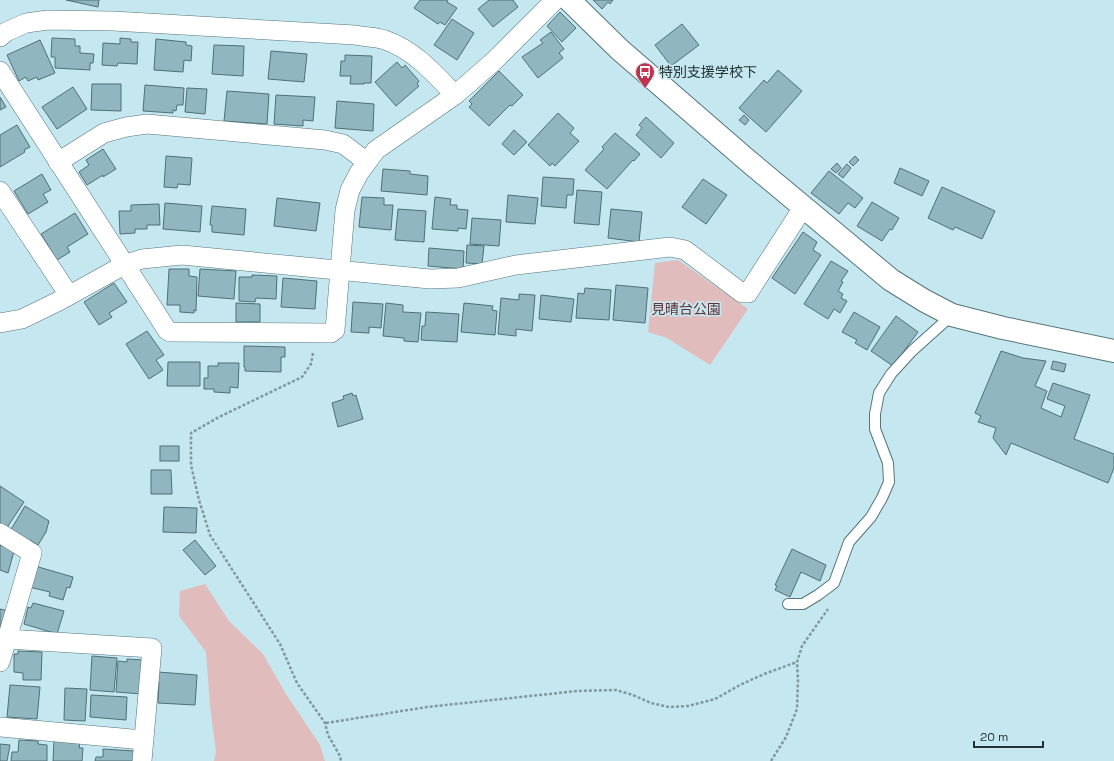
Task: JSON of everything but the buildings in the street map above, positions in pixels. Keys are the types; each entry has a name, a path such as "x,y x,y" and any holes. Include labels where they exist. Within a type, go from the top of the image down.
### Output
{"street":[{"path":"0,71 167,330 170,332 331,333 335,330 345,210 350,190 367,162 376,150 455,95 494,61 555,0"},
{"path":"569,0 619,49 747,160 892,280 925,301 952,315 1003,328 1114,351"},
{"path":"0,37 6,32 26,23 48,20 113,21 355,35 385,40 415,55 438,76 455,95"},
{"path":"58,162 104,132 147,124 325,140 343,144 367,162"},
{"path":"0,191 69,295"},
{"path":"0,323 22,319 59,301 124,265 142,259 182,254 430,278 458,278 516,265 670,247 685,250 742,293 748,293 804,206"},
{"path":"0,533 32,553 0,662"},
{"path":"7,639 152,648 142,761"},
{"path":"0,727 143,740"}],"lane":[{"path":"788,604 803,604 834,583 849,542 871,517 889,482 888,464 875,429 875,414 879,393 892,374 912,351 952,315"}],"path":[{"path":"313,333 311,364 302,376 219,417 191,433 191,465 210,535 280,644 297,683 326,723 328,735 340,756 341,761"},
{"path":"771,761 786,737 797,709 797,662 802,646 820,623 830,605 834,583"},
{"path":"326,723 427,708 577,691 616,690 669,707 688,706 715,699 764,674 797,662"}],"green space":[{"name":"見晴台公園","path":"678,260 748,309 710,365 667,338 648,332 655,263"},
{"path":"205,584 229,621 263,654 286,694 320,745 325,761 214,761 216,752 210,706 206,652 179,616 180,591"}],"place":[{"name":"特別支援学校下","path":"645,89"}]}
